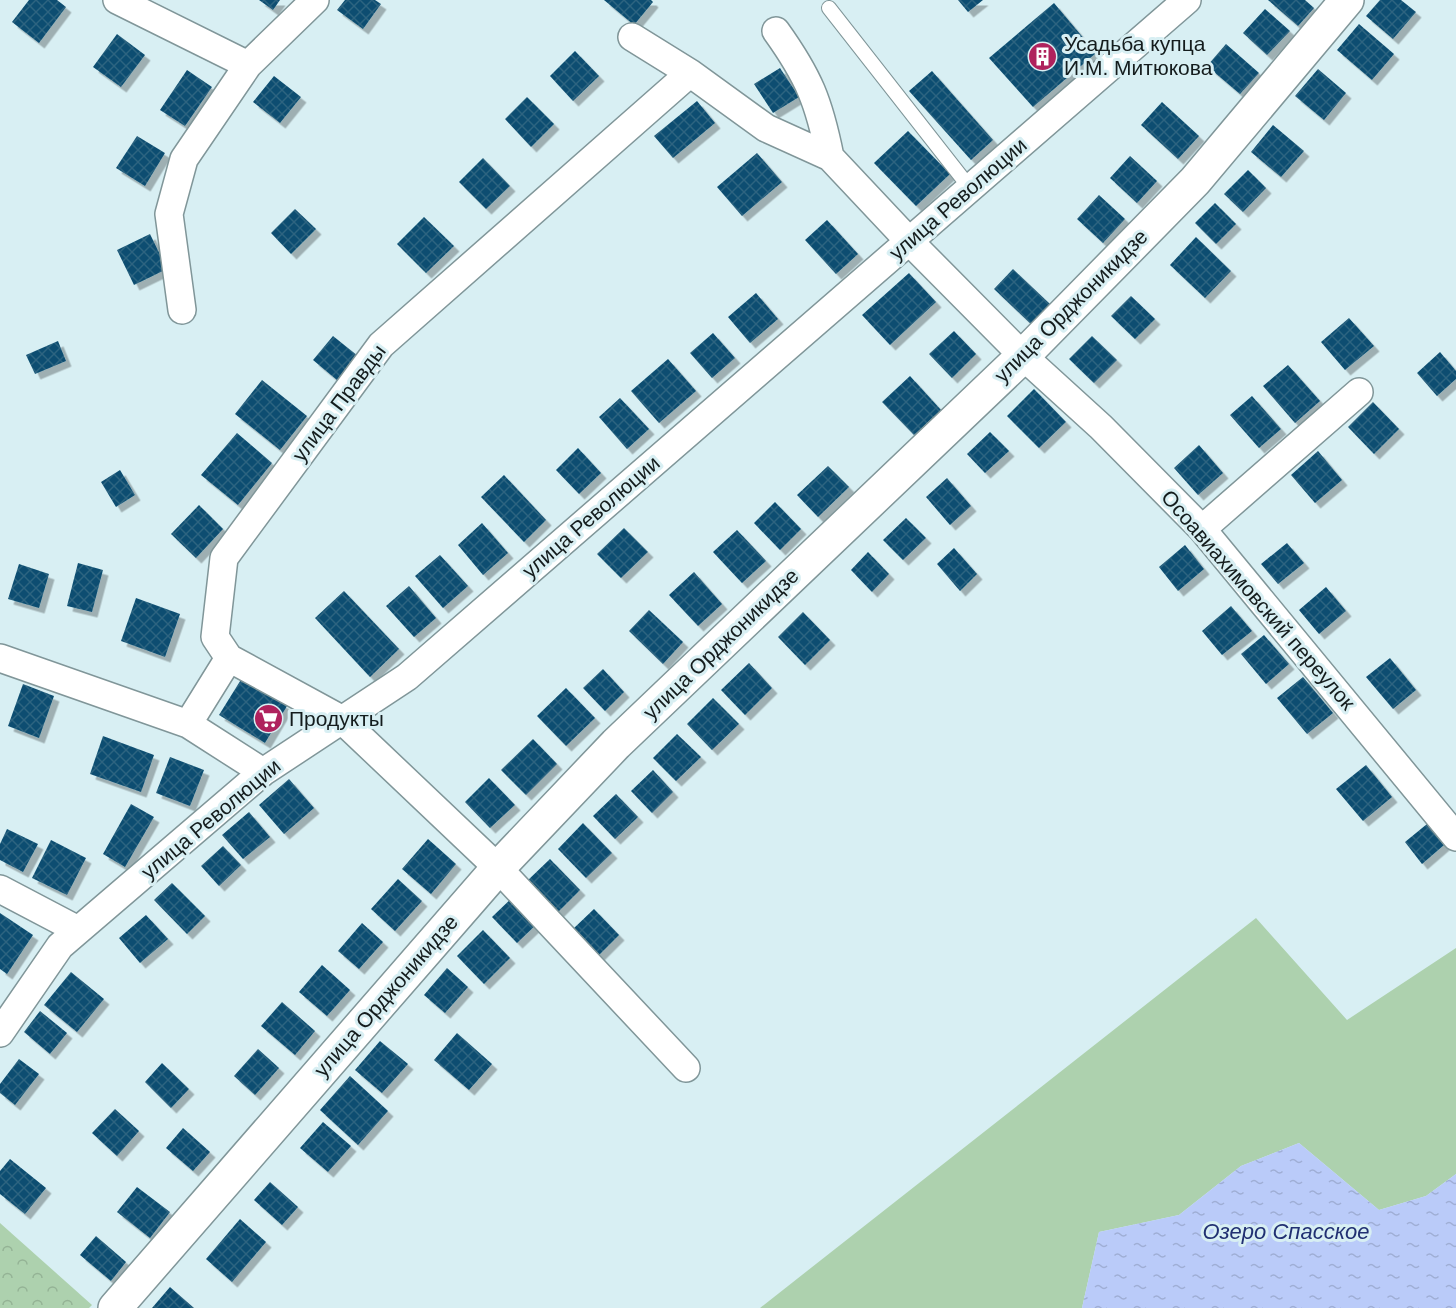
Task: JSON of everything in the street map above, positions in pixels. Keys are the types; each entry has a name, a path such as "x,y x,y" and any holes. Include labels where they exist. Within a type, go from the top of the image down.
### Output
{"street":[{"path":"117,0 248,65"},
{"path":"182,310 169,214 184,159 248,65 315,0"},
{"name":"улица Революции","path":"0,1033 60,946 78,930 263,772 341,718 407,677 1187,0"},
{"name":"улица Орджоникидзе","path":"115,1308 498,868 616,744 1023,356 1195,181 1347,0"},
{"path":"776,31 801,64 821,110 830,157"},
{"name":"Осоавиахимовский переулок","path":"632,37 690,73 766,128 830,157 1023,356 1101,427 1202,529 1456,837"},
{"name":"улица Правды","path":"229,658 215,637 224,558 381,345 690,73"},
{"path":"1202,529 1359,392"},
{"path":"0,658 188,724 263,772"},
{"path":"188,724 229,658 341,718 498,868 686,1068"},
{"path":"0,889 78,930"}],"lane":[{"path":"829,8 970,188"}],"green space":[{"path":"1256,918 1347,1020 1456,948 1456,1174 1426,1196 1379,1210 1299,1143 1241,1166 1179,1215 1099,1232 1082,1308 760,1308"},
{"path":"0,1223 92,1305 89,1308 0,1308"}],"water":[{"name":"Озеро Спасское","path":"1299,1143 1379,1210 1426,1196 1456,1174 1456,1308 1082,1308 1099,1232 1179,1215 1241,1166"}],"building":[{"path":"29,0 57,0 66,7 39,43 12,22"},
{"path":"259,0 280,0 273,10"},
{"path":"345,0 375,0 381,4 363,29 337,10"},
{"path":"604,0 651,0 653,2 634,25"},
{"path":"958,0 983,0 968,12"},
{"path":"1268,0 1305,0 1314,8 1298,26"},
{"path":"1380,0 1401,0 1416,12 1393,39 1366,16"},
{"name":"Усадьба купца И.М. Митюкова","path":"1054,3 1096,53 1033,107 989,58"},
{"path":"1265,9 1290,31 1267,55 1243,33"},
{"path":"1359,24 1394,54 1372,80 1337,50"},
{"path":"117,34 145,55 121,87 93,67"},
{"path":"1226,44 1259,73 1240,94 1207,66"},
{"path":"575,51 599,76 573,101 550,76"},
{"path":"780,68 799,97 773,113 754,84"},
{"path":"1318,69 1346,93 1324,120 1295,96"},
{"path":"187,70 212,87 185,126 160,110"},
{"path":"932,71 993,140 971,160 909,91"},
{"path":"274,76 301,97 280,123 253,102"},
{"path":"527,97 554,124 531,147 505,119"},
{"path":"697,101 715,123 673,158 654,136"},
{"path":"1162,102 1199,136 1178,159 1141,125"},
{"path":"1273,125 1304,151 1281,177 1251,152"},
{"path":"908,131 950,174 916,206 874,163"},
{"path":"137,136 165,153 145,186 116,168"},
{"path":"757,153 782,182 742,216 717,187"},
{"path":"1130,156 1157,181 1137,203 1110,178"},
{"path":"483,158 510,186 486,209 459,182"},
{"path":"1248,170 1266,188 1243,212 1224,194"},
{"path":"1099,195 1125,219 1103,243 1077,219"},
{"path":"1215,203 1236,224 1216,244 1195,223"},
{"path":"295,209 316,229 291,254 271,233"},
{"path":"424,217 454,246 426,273 397,244"},
{"path":"827,220 858,254 836,274 805,240"},
{"path":"150,234 167,269 134,285 117,250"},
{"path":"1196,237 1231,271 1205,298 1170,265"},
{"path":"1013,269 1051,305 1032,325 994,289"},
{"path":"909,273 936,302 890,345 862,315"},
{"path":"756,293 778,319 750,343 728,317"},
{"path":"1131,296 1155,319 1135,339 1111,316"},
{"path":"1349,318 1374,346 1345,370 1321,342"},
{"path":"954,331 976,354 952,378 929,354"},
{"path":"713,333 735,358 712,378 690,353"},
{"path":"333,336 363,360 343,385 313,360"},
{"path":"1092,336 1117,360 1094,383 1069,359"},
{"path":"58,341 66,361 35,374 26,355"},
{"path":"1440,352 1456,371 1456,379 1437,396 1417,373"},
{"path":"668,359 696,391 659,423 631,391"},
{"path":"1288,365 1320,401 1295,423 1263,386"},
{"path":"910,376 941,410 914,435 882,402"},
{"path":"262,380 307,416 280,450 235,414"},
{"path":"1034,389 1066,422 1039,448 1007,416"},
{"path":"1252,396 1281,429 1259,448 1230,415"},
{"path":"620,398 649,429 627,449 599,417"},
{"path":"1373,402 1399,429 1374,454 1348,427"},
{"path":"990,432 1009,451 985,473 967,454"},
{"path":"237,433 272,463 238,505 201,475"},
{"path":"1199,445 1223,473 1198,495 1174,468"},
{"path":"578,448 601,473 579,494 556,470"},
{"path":"1318,451 1342,480 1315,503 1291,475"},
{"path":"828,466 849,487 818,517 797,495"},
{"path":"120,470 135,495 116,507 101,482"},
{"path":"504,475 546,520 524,542 481,497"},
{"path":"947,478 971,506 950,525 926,497"},
{"path":"775,502 801,529 780,550 754,523"},
{"path":"199,505 223,529 196,558 171,534"},
{"path":"906,518 926,538 903,560 883,540"},
{"path":"482,523 508,553 483,575 458,545"},
{"path":"624,528 648,552 621,578 597,554"},
{"path":"737,530 766,561 742,583 713,552"},
{"path":"1287,543 1304,563 1278,584 1261,564"},
{"path":"1185,545 1204,569 1178,591 1159,567"},
{"path":"954,548 977,574 960,591 937,564"},
{"path":"868,552 889,574 872,592 851,570"},
{"path":"440,555 468,586 443,608 415,576"},
{"path":"78,563 103,570 92,612 67,606"},
{"path":"19,564 49,574 39,608 8,599"},
{"path":"694,572 722,604 698,626 669,595"},
{"path":"409,586 436,618 414,637 386,606"},
{"path":"1326,587 1346,611 1319,634 1299,610"},
{"path":"344,591 399,649 370,677 315,618"},
{"path":"136,598 180,614 165,657 121,641"},
{"path":"1231,606 1252,631 1222,655 1202,631"},
{"path":"649,610 683,642 663,664 629,631"},
{"path":"803,612 830,640 805,665 778,637"},
{"path":"1264,635 1289,664 1266,684 1241,654"},
{"path":"1390,658 1416,690 1393,709 1366,677"},
{"path":"749,663 772,688 745,715 721,690"},
{"path":"603,669 624,692 605,711 583,688"},
{"path":"1303,677 1333,713 1307,734 1277,698"},
{"path":"242,678 287,706 265,743 219,715"},
{"path":"23,684 54,696 39,738 8,726"},
{"path":"566,688 595,718 566,746 537,716"},
{"path":"713,698 739,724 712,750 687,724"},
{"path":"677,734 701,757 676,781 653,758"},
{"path":"103,736 154,755 141,792 90,774"},
{"path":"533,739 557,764 526,795 501,770"},
{"path":"170,757 204,770 190,806 156,793"},
{"path":"1366,765 1392,797 1363,821 1336,789"},
{"path":"653,770 673,792 652,813 631,791"},
{"path":"489,778 515,805 490,828 465,802"},
{"path":"289,779 314,808 284,834 259,805"},
{"path":"616,794 638,817 615,839 593,816"},
{"path":"131,804 154,817 125,867 103,854"},
{"path":"249,812 270,837 243,859 222,835"},
{"path":"583,823 612,853 586,878 558,849"},
{"path":"1427,824 1444,845 1422,864 1405,842"},
{"path":"7,829 38,844 23,872 0,860 0,844"},
{"path":"428,839 456,864 431,894 402,869"},
{"path":"51,840 86,858 67,895 32,878"},
{"path":"223,846 241,865 219,886 201,866"},
{"path":"550,859 580,890 556,914 526,882"},
{"path":"398,879 422,901 395,931 371,909"},
{"path":"172,883 205,916 187,934 154,900"},
{"path":"516,894 541,920 517,943 492,917"},
{"path":"594,909 619,935 599,955 573,929"},
{"path":"0,913 33,935 7,974 0,969"},
{"path":"146,915 168,939 140,963 119,938"},
{"path":"362,923 383,942 359,969 338,951"},
{"path":"483,930 510,958 484,984 457,956"},
{"path":"322,965 350,990 327,1016 299,992"},
{"path":"447,968 468,987 445,1013 424,995"},
{"path":"71,972 104,999 77,1032 44,1005"},
{"path":"282,1002 315,1031 295,1055 261,1026"},
{"path":"40,1011 67,1033 50,1054 24,1032"},
{"path":"457,1033 492,1064 469,1090 434,1060"},
{"path":"380,1041 408,1064 382,1093 355,1070"},
{"path":"258,1049 279,1068 255,1095 234,1076"},
{"path":"19,1059 39,1074 15,1105 0,1093 0,1084"},
{"path":"162,1063 189,1089 171,1108 145,1082"},
{"path":"350,1076 388,1111 358,1145 320,1110"},
{"path":"115,1109 139,1131 117,1156 92,1133"},
{"path":"323,1122 351,1146 328,1172 300,1148"},
{"path":"183,1128 210,1152 193,1171 166,1148"},
{"path":"10,1159 46,1188 25,1214 0,1194 0,1171"},
{"path":"270,1182 298,1207 282,1225 254,1200"},
{"path":"137,1187 170,1212 150,1238 117,1212"},
{"path":"240,1219 266,1242 232,1282 206,1259"},
{"path":"96,1236 126,1262 111,1281 80,1255"},
{"path":"170,1287 194,1308 152,1308"}],"place":[{"name":"Усадьба купца И.М. Митюкова","path":"1043,56"},
{"name":"Продукты","path":"268,719"}]}
